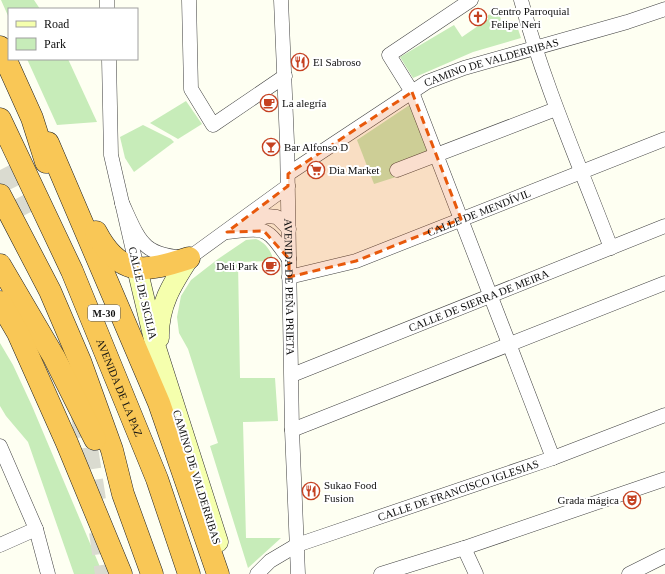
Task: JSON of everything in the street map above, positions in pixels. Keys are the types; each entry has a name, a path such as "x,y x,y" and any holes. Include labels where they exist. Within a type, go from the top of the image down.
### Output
{"highway":[{"path":"0,47 44,146 118,303 159,403 218,574"},
{"name":"AVENIDA DE LA PAZ","path":"0,119 72,272 157,479 189,574"},
{"path":"44,146 102,243 119,261 137,268 155,268 189,258"},
{"name":"M-30","path":"44,146 150,437 157,479"},
{"path":"0,195 50,291 80,361 112,450 123,494 152,574"},
{"path":"0,265 54,357 123,494"},
{"path":"0,272 13,306 18,333"},
{"path":"0,302 18,333 67,443 121,574"}],"main road":[{"path":"167,381 159,337 161,314 168,292 189,258"},
{"name":"CALLE DE SICILIA","path":"137,268 156,348 167,381"},
{"name":"CAMINO DE VALDERRIBAS","path":"167,381 217,539 224,574"}],"street":[{"path":"189,0 191,90 214,125 285,76"},
{"name":"AVENIDA DE PEÑA PRIETA","path":"281,0 285,76 292,430 298,574"},
{"name":"CAMINO DE VALDERRIBAS","path":"412,92 388,55 471,0"},
{"path":"521,0 534,47 556,110 582,171 611,248"},
{"name":"CAMINO DE VALDERRIBAS","path":"189,258 227,232 288,180 427,82 464,68 665,10"},
{"name":"CALLE DE SICILIA","path":"108,60 111,155 137,268"},
{"path":"412,92 492,296 553,458"},
{"path":"398,170 556,110"},
{"name":"CALLE DE MENDÍVIL","path":"289,277 356,261 665,139"},
{"name":"CALLE DE SICILIA","path":"122,203 141,242 149,249 168,256 189,258"},
{"name":"CAMINO DE VALDERRIBAS","path":"227,232 248,221 267,216 277,217 289,229"},
{"name":"CALLE DE SIERRA DE MEIRA","path":"292,375 665,226"},
{"name":"CAMINO DE VALDERRIBAS","path":"227,232 258,229 268,232 289,259"},
{"path":"292,430 665,283"},
{"name":"CALLE DE FRANCISCO IGLESIAS","path":"258,574 270,561 297,545 553,458 665,415"},
{"path":"0,446 36,529 48,574"},
{"path":"381,574 464,548 665,479"},
{"path":"0,545 36,529"},
{"path":"464,548 476,574"},
{"path":"628,574 665,556"}],"highlighted area":[{"path":"412,92 461,219 356,261 289,277 289,259 264,231 227,232 288,186 288,174"}],"green space":[{"path":"1,0 34,0 39,8 8,8 8,16"},
{"path":"499,12 503,29 517,26 521,38 473,52 413,78 400,57 454,25 462,37 488,19 488,15"},
{"path":"27,60 68,60 97,122 57,125"},
{"path":"186,101 202,124 178,139 150,123"},
{"path":"411,104 429,151 399,176 374,184 357,140"},
{"path":"143,125 174,142 134,172 125,158 120,137"},
{"path":"256,239 268,248 274,261 238,262 240,378 275,378 278,421 243,422 246,538 281,538 248,568 210,446 218,443 188,349 179,333 177,317 181,296 191,280 246,240"},
{"path":"0,343 13,365 32,406 103,574 74,574 28,442 6,416 0,406"}],"tunnel":[{"path":"0,170 23,216"},
{"path":"82,415 95,500"},
{"path":"100,532 106,574"}],"place":[{"name":"Centro Parroquial Felipe Neri","path":"478,17"},
{"name":"El Sabroso","path":"300,62"},
{"name":"La alegría","path":"269,103"},
{"name":"Bar Alfonso D","path":"271,147"},
{"name":"Dia Market","path":"316,170"},
{"name":"Deli Park","path":"271,266"},
{"name":"Sukao Food Fusion","path":"311,491"},
{"name":"Grada mágica","path":"632,500"}]}
